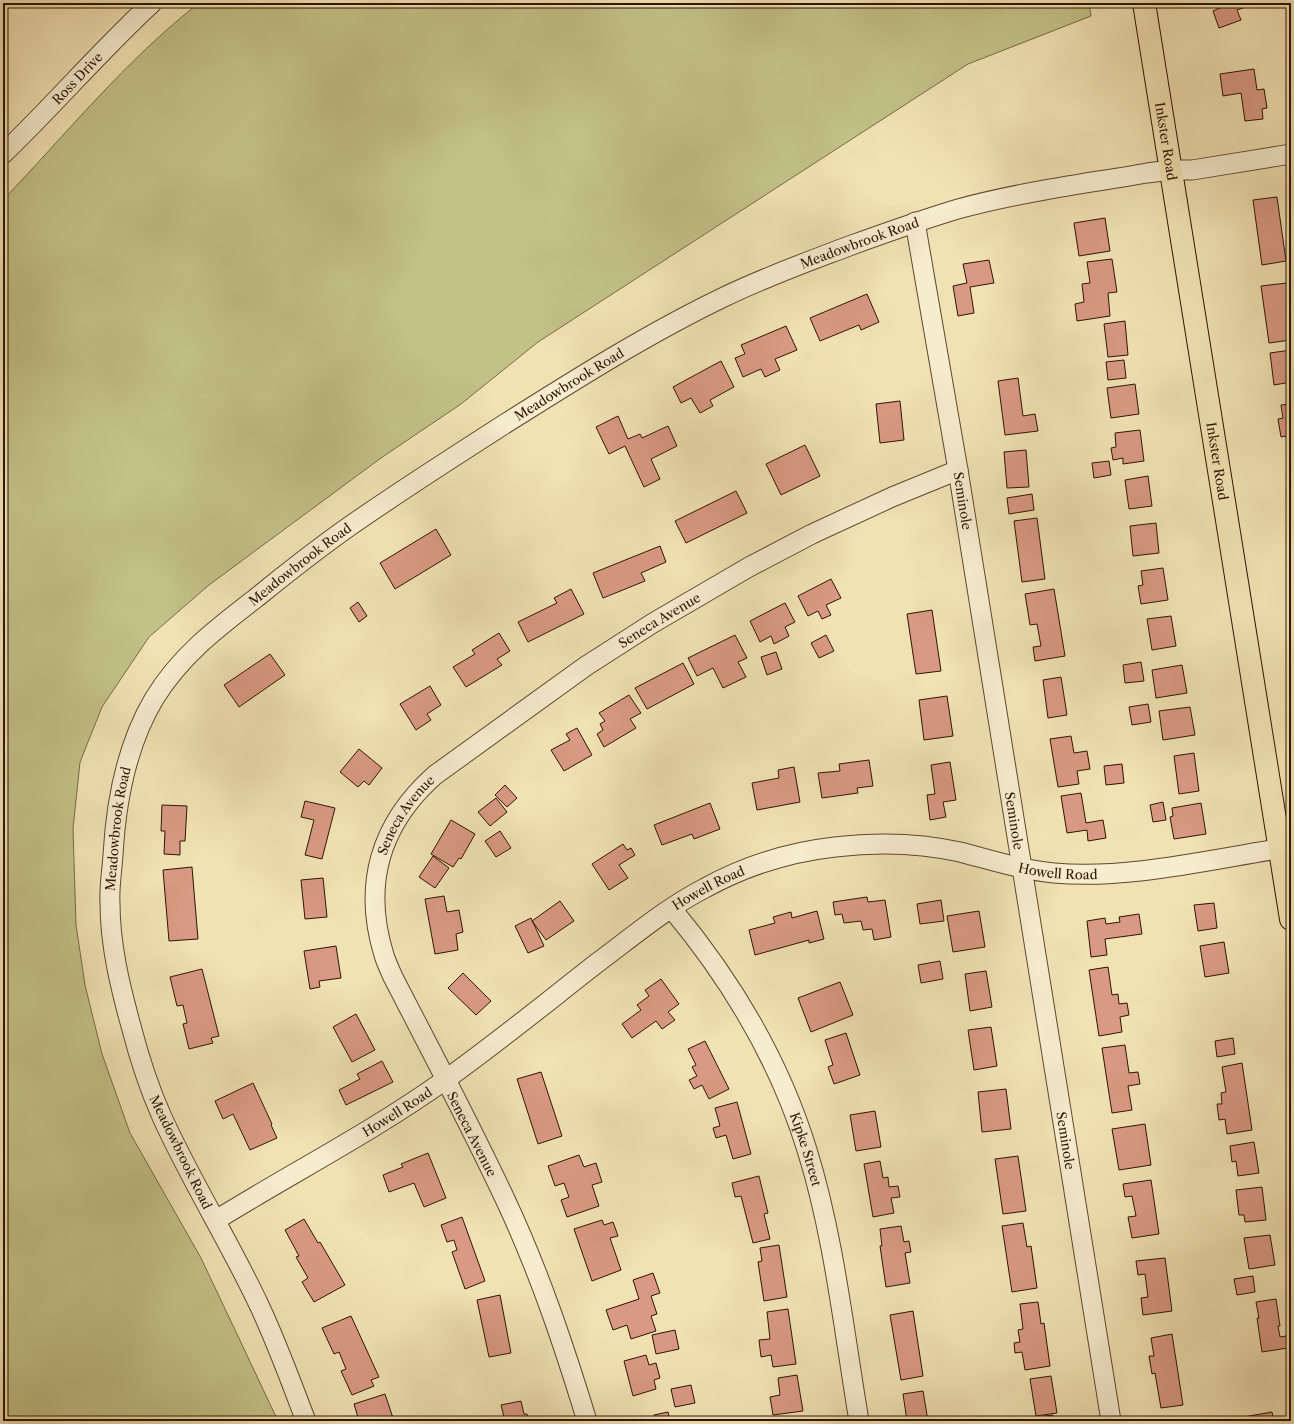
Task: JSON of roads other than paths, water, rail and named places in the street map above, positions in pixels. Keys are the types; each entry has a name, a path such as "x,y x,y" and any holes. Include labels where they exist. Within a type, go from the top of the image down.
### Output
{"main road":[{"name":"Inkster Road","path":"1144,3 1285,848 1291,919"}],"street":[{"name":"Ross Drive","path":"3,154 30,128 90,64 152,3"},
{"name":"Meadowbrook Road","path":"306,1421 259,1305 173,1140 148,1082 124,1003 112,936 110,901 114,829 128,759 139,728 165,682 184,659 207,636 310,555 412,483 654,334 723,297 780,271 915,222 963,208 1003,198 1147,173 1171,170 1192,170 1291,154"},
{"name":"Seminole","path":"915,222 958,470 1111,1421"},
{"name":"Seneca Avenue","path":"587,1421 560,1336 538,1276 505,1200 393,977 384,955 377,925 376,888 380,856 391,829 410,800 421,787 442,770 586,666 653,623 749,567 812,534 892,497 958,470"},
{"name":"Howell Road","path":"216,1220 335,1150 445,1080 650,923 702,889 750,867 792,854 835,847 879,844 923,846 958,852 1021,868 1054,873 1115,873 1285,848"},
{"name":"Kipke Street","path":"672,909 715,964 742,1004 769,1053 796,1117 808,1150 831,1250 859,1421"}]}
